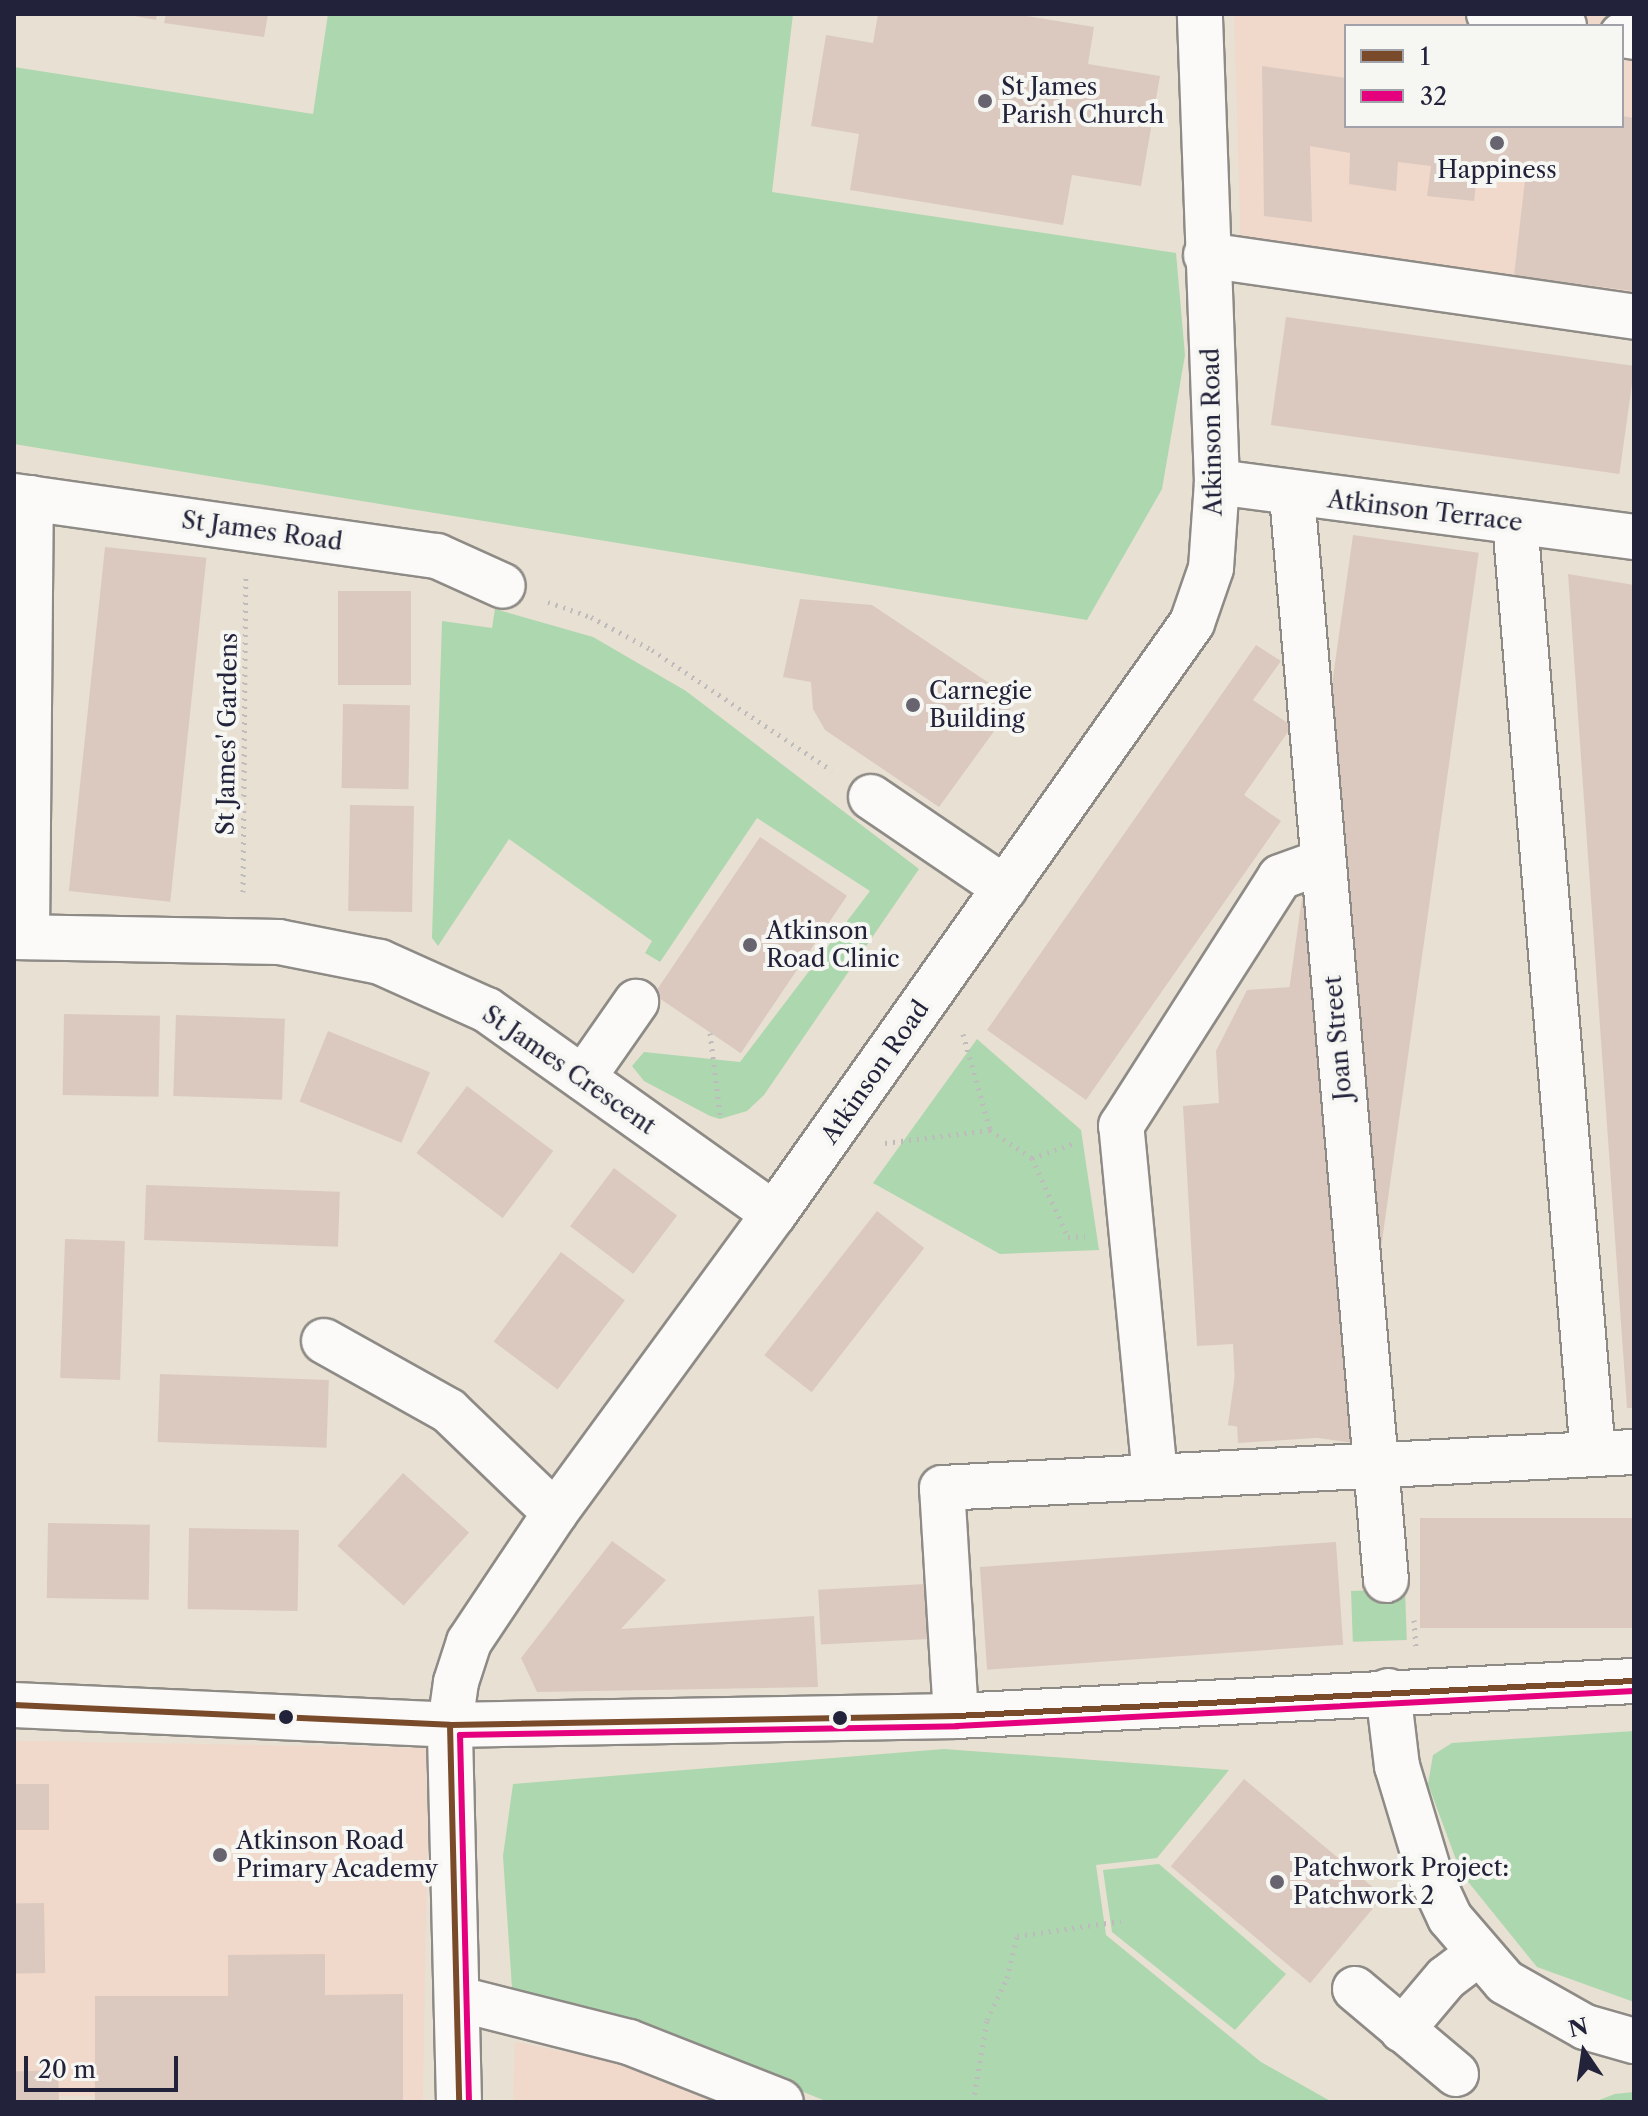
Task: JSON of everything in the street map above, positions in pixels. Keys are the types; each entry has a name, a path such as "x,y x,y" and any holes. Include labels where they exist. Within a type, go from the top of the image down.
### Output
{"street":[{"name":"Atkinson Road","path":"459,2102 459,1999 450,1725 456,1682 469,1642 555,1513 820,1151 1192,623 1211,568 1217,482 1206,255 1200,14"},
{"path":"1489,14 1552,24"},
{"path":"1206,255 1634,317"},
{"name":"Atkinson Terrace","path":"1217,482 1292,495 1634,537"},
{"name":"Joan Street","path":"1292,495 1386,1580"},
{"path":"21,937 22,497"},
{"name":"St James Road","path":"22,497 437,556 503,586"},
{"path":"956,1716 942,1488 1614,1453 1515,522"},
{"path":"871,797 1005,888"},
{"path":"1155,1476 1121,1126 1280,877 1322,862"},
{"name":"St James Crescent","path":"21,937 279,942 380,962 487,1010 774,1214"},
{"path":"583,1078 636,1002"},
{"path":"324,1341 449,1411 555,1513"},
{"path":"14,1705 450,1725 956,1716 1405,1690 1634,1681"},
{"path":"1405,1690 1397,1766 1430,1875 1450,1918 1505,1982 1538,2004 1585,2027 1634,2041"},
{"path":"1402,2030 1446,1978 1479,1953"},
{"path":"1355,1989 1456,2074"},
{"path":"459,1999 629,2042 781,2102"}],"path":[{"name":"St James' Gardens","path":"242,940 247,529"},
{"path":"503,586 591,617 652,650 871,797"},
{"path":"946,972 990,1130"},
{"path":"710,1033 724,1178"},
{"path":"1032,1158 1121,1126"},
{"path":"820,1151 990,1130 1032,1158 1068,1237 1132,1234"},
{"path":"1386,1580 1410,1584 1405,1690"},
{"path":"973,2102 987,2020 1007,1978 1017,1936 1121,1921"}],"shaded area":[{"path":"1234,14 1634,14 1634,336 1242,283"},
{"name":"Atkinson Road Primary Academy","path":"14,1741 429,1748 423,2102 14,2095"},
{"path":"515,2042 622,2063 714,2102 513,2102"}],"green space":[{"path":"328,14 793,14 772,192 1176,253 1185,355 1162,489 1087,620 14,444 14,67 313,114"},
{"path":"495,609 593,637 686,691 919,869 764,1095 747,1111 720,1119 710,1116 644,1081 632,1066 644,1052 740,1062 870,891 757,818 660,962 645,953 652,941 509,839 438,946 432,938 442,621 492,628"},
{"path":"977,1039 1081,1130 1099,1250 1000,1254 873,1183"},
{"path":"1405,1589 1407,1640 1353,1642 1351,1591"},
{"path":"1634,1731 1634,2002 1537,1967 1461,1873 1428,1784 1433,1755 1452,1743"},
{"path":"944,1749 1229,1770 1157,1858 1096,1865 1106,1935 1261,2062 1332,2102 828,2102 625,2019 512,1988 503,1856 513,1784"},
{"path":"1159,1864 1286,1974 1235,2030 1112,1932 1103,1870"},
{"path":"1634,2092 1634,2102 1594,2102 1615,2094"}],"building":[{"path":"124,14 157,14 156,20"},
{"path":"166,14 268,14 264,37 164,23"},
{"name":"St James Parish Church","path":"878,14 1015,14 1094,27 1088,64 1160,76 1141,186 1072,175 1063,225 850,190 859,134 811,126 826,35 873,43"},
{"path":"1262,66 1344,78 1344,128 1624,128 1624,116 1634,118 1634,291 1514,276 1525,180 1477,175 1474,201 1427,196 1431,166 1398,162 1396,191 1349,184 1350,153 1310,146 1312,222 1264,216"},
{"path":"1286,317 1634,366 1619,474 1271,425"},
{"path":"1353,535 1479,553 1354,1443 1228,1425"},
{"path":"105,547 206,558 170,902 69,891"},
{"path":"1568,574 1634,585 1634,1408 1627,1408"},
{"path":"338,591 411,591 411,685 338,685"},
{"name":"Carnegie Building","path":"800,599 872,605 1016,701 939,807 825,730 813,709 811,682 783,677"},
{"path":"1256,645 1281,661 1253,700 1292,726 1244,795 1281,821 1086,1100 987,1030"},
{"path":"343,704 410,705 409,789 342,788"},
{"path":"350,805 414,806 412,912 348,911"},
{"name":"Atkinson Road Clinic","path":"760,837 847,896 741,1053 654,995"},
{"path":"1304,986 1330,1437 1238,1443 1233,1344 1197,1346 1183,1106 1219,1103 1216,1051 1247,990"},
{"path":"64,1014 160,1016 159,1097 63,1095"},
{"path":"176,1015 285,1019 282,1100 173,1096"},
{"path":"328,1031 430,1072 402,1143 300,1101"},
{"path":"467,1086 553,1151 503,1218 416,1153"},
{"path":"614,1168 677,1216 633,1274 570,1226"},
{"path":"146,1185 340,1192 338,1247 144,1240"},
{"path":"877,1211 924,1248 812,1392 764,1355"},
{"path":"65,1239 125,1241 120,1380 60,1378"},
{"path":"561,1252 625,1300 557,1390 494,1341"},
{"path":"160,1374 329,1380 327,1448 158,1442"},
{"path":"403,1473 469,1533 404,1605 337,1546"},
{"path":"1420,1518 1634,1518 1634,1628 1420,1628"},
{"path":"48,1523 150,1525 149,1600 47,1598"},
{"path":"189,1528 299,1530 298,1611 188,1609"},
{"path":"612,1541 666,1580 621,1629 814,1616 818,1687 537,1692 521,1658"},
{"path":"1336,1542 1343,1645 987,1670 980,1567"},
{"path":"926,1584 929,1639 821,1645 818,1590"},
{"name":"Patchwork Project: Patchwork 2","path":"1244,1779 1383,1896 1310,1983 1171,1866"},
{"path":"14,1784 49,1784 49,1830 14,1830"},
{"path":"44,1903 45,1973 15,1974 14,1904"},
{"path":"325,1954 325,1995 403,1994 403,2102 95,2102 95,1996 228,1996 228,1955"},
{"path":"58,2070 59,2102 15,2102 14,2072"}],"transit line":[{"name":"1","path":"14,1705 450,1725 956,1716 1634,1681"},
{"name":"32","path":"469,2102 460,1735 957,1726 1634,1691"},
{"name":"1","path":"450,1725 459,2102"}],"place":[{"name":"St James Parish Church","path":"985,101"},
{"name":"Happiness","path":"1497,143"},
{"name":"Carnegie Building","path":"913,705"},
{"name":"Atkinson Road Clinic","path":"750,945"},
{"name":"Atkinson Road Primary Academy","path":"220,1855"},
{"name":"Patchwork Project: Patchwork 2","path":"1277,1882"}]}
